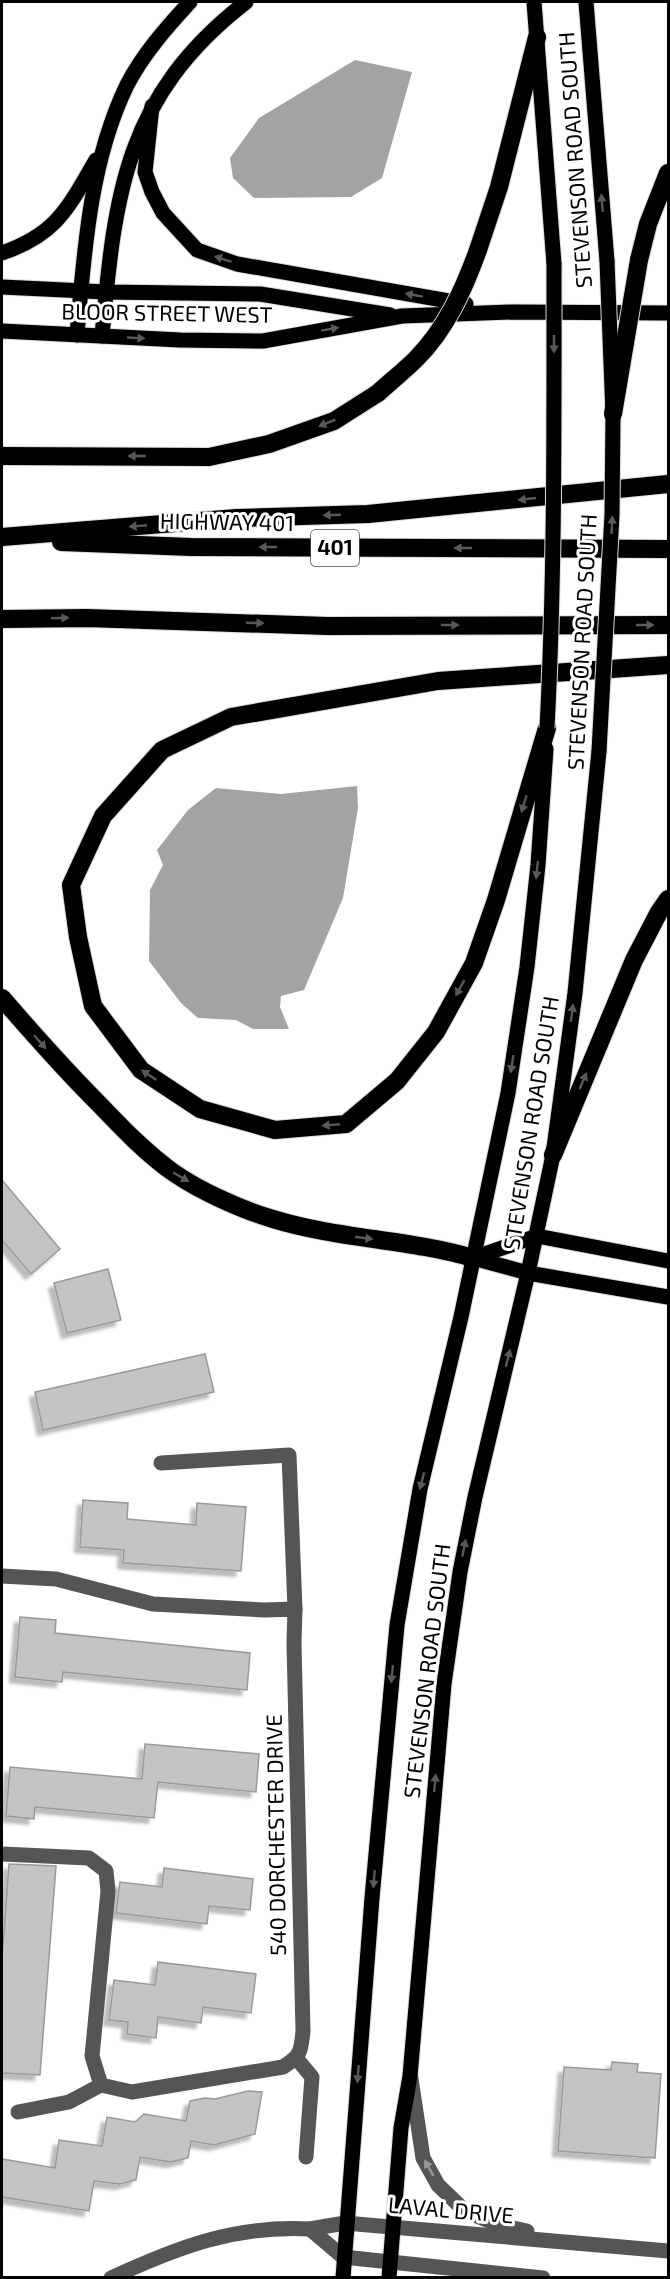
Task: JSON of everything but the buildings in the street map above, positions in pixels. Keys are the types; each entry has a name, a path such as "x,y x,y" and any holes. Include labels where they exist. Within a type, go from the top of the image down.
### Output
{"highway":[{"path":"2,456 209,457 269,444 334,421 378,393 417,358 442,327 465,286 499,187 537,37"},
{"path":"613,414 639,260 648,224 669,173"},
{"path":"2,538 237,518 368,514 669,484"},
{"name":"HIGHWAY 401","path":"2,538 191,547 669,549"},
{"path":"2,619 87,618 327,626 669,625"},
{"path":"547,728 496,900 474,963 436,1032 397,1081 346,1124 275,1130 201,1109 141,1070 93,1006 78,937 71,885 103,816 162,750 231,717 438,681 669,665"},
{"path":"553,1155 634,960 658,912 669,899"},
{"path":"2,998 64,1068 127,1133 175,1174 225,1200 273,1219 337,1234 441,1248 473,1258"}],"main road":[{"path":"78,335 81,290 94,188 105,144 128,85 152,45 190,2"},
{"path":"102,336 115,218 132,150 152,106 197,45 246,2"},
{"name":"STEVENSON ROAD SOUTH","path":"343,2277 345,2223 397,1625 420,1489 508,1092 527,967 538,865 547,728 554,516 554,264 534,2"},
{"name":"STEVENSON ROAD SOUTH","path":"389,2277 401,2128 410,2076 450,1631 475,1497 537,1236 553,1155 575,993 599,751 612,515 613,414 607,261 586,2"},
{"path":"152,106 146,172 152,192 163,213 196,250 237,264 513,312"},
{"path":"2,253 39,237 56,221 72,201 105,144"},
{"name":"BLOOR STREET WEST","path":"2,286 106,292 260,294 402,316"},
{"name":"BLOOR STREET WEST","path":"2,331 180,340 262,341 402,316 513,312 669,313"},
{"path":"473,1258 537,1236 669,1261"},
{"path":"473,1258 528,1273 669,1297"}],"street":[{"name":"540 DORCHESTER DRIVE","path":"160,1463 289,1455 295,1609 294,1655 303,2031 297,2059"},
{"path":"2,1576 56,1579 153,1604 265,1610 295,1609"},
{"path":"2,1854 89,1858 106,1870 108,1891 92,2056 101,2085"},
{"path":"18,2112 69,2102 101,2085 132,2092 283,2067 297,2059 312,2077 306,2157"},
{"name":"LAVAL DRIVE","path":"410,2076 423,2158 438,2185 458,2205 465,2211 499,2225 588,2244"},
{"name":"LAVAL DRIVE","path":"111,2277 159,2256 223,2235 256,2229 310,2229 345,2223 669,2251"},
{"path":"310,2229 343,2257 543,2277"},
{"path":"471,2277 501,2273"}],"shaded area":[{"path":"355,60 412,72 382,178 351,197 254,198 233,178 230,158 259,118"},
{"path":"357,786 358,808 343,898 304,990 281,996 280,1007 289,1029 253,1029 236,1020 198,1018 181,1003 149,961 150,890 163,865 157,850 188,810 216,788 281,794"}]}
